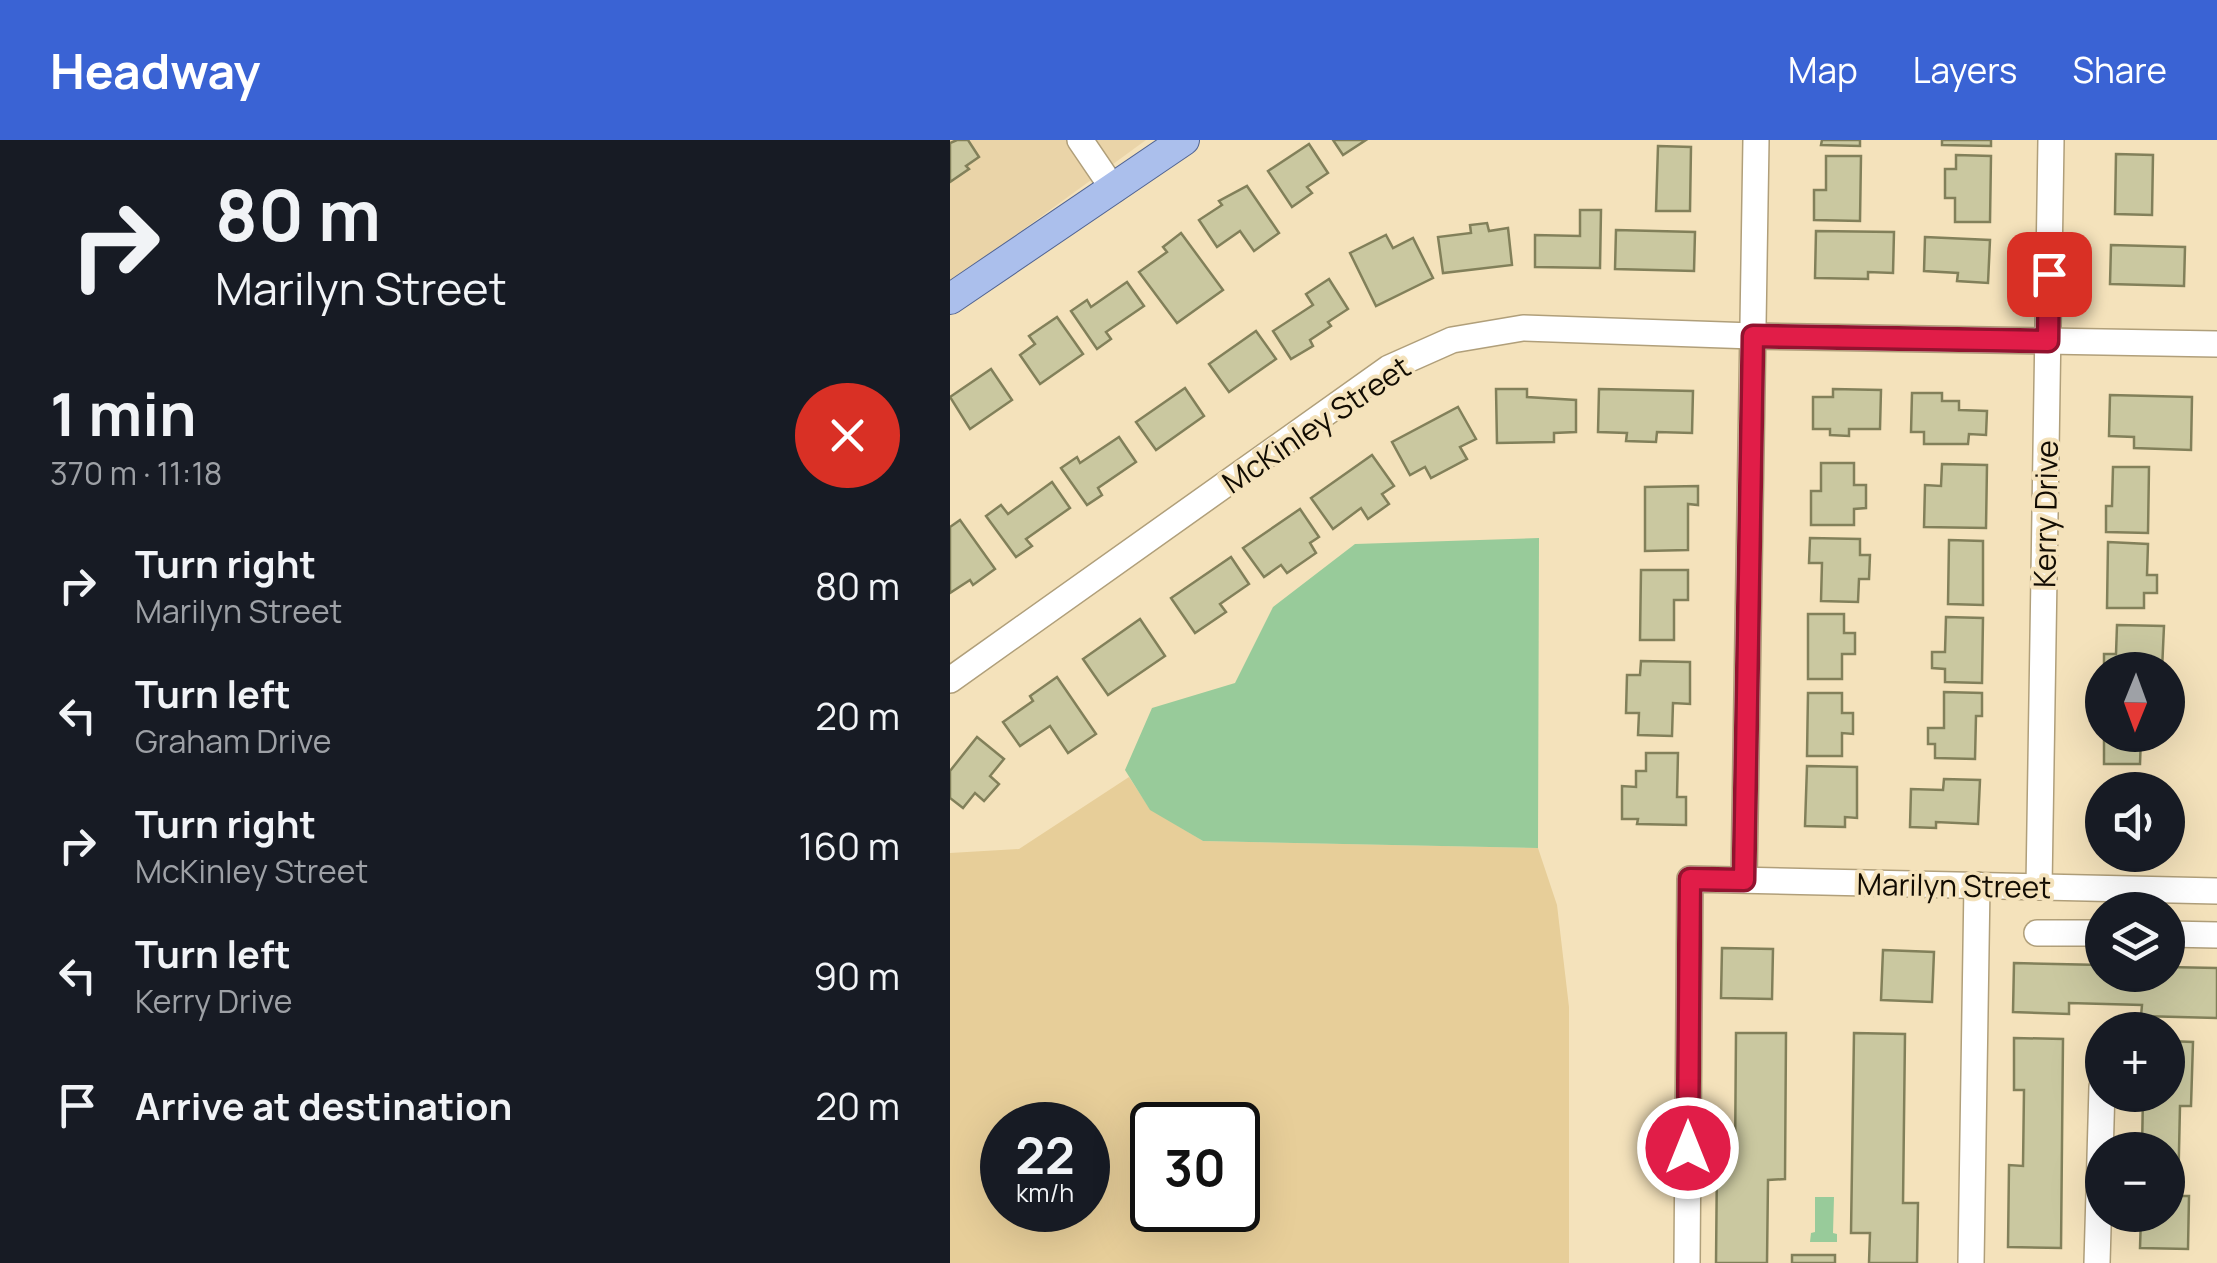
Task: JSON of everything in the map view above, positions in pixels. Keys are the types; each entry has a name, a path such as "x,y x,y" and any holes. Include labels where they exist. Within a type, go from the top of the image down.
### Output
{"main road":[{"path":"950,299 1184,140"}],"street":[{"path":"1080,140 1114,190"},
{"path":"1744,880 1756,140"},
{"name":"Kerry Drive","path":"2039,887 2051,140"},
{"name":"McKinley Street","path":"950,680 1389,368 1452,340 1524,328 2217,344"},
{"name":"Marilyn Street","path":"1687,1263 1690,879 2217,890"},
{"path":"1971,1263 1977,885"},
{"path":"2037,932 2085,933"},
{"path":"2185,934 2217,935"},
{"path":"2098,1263 2101,1112"}],"shaded area":[{"path":"950,140 1146,140 950,283"},
{"path":"1539,538 1538,848 1203,841 1150,810 1125,770 1152,708 1235,683 1273,607 1355,544"},
{"path":"1129,777 1150,809 1203,841 1538,848 1557,905 1569,1007 1569,1263 950,1263 950,853 1019,849"},
{"path":"1815,1197 1834,1197 1833,1233 1837,1234 1837,1242 1810,1242 1811,1233 1815,1232"}],"building":[{"path":"968,140 979,157 950,182 950,143"},
{"path":"1333,140 1366,140 1343,155"},
{"path":"1822,140 1860,140 1860,146 1821,145"},
{"path":"1942,140 1991,140 1991,146 1942,145"},
{"path":"1309,144 1328,173 1307,187 1312,193 1292,207 1268,171"},
{"path":"1658,146 1691,147 1690,211 1656,211"},
{"path":"2116,154 2153,155 2152,215 2115,214"},
{"path":"1956,155 1991,156 1990,222 1955,222 1955,198 1945,198 1945,169 1956,169"},
{"path":"1826,156 1861,156 1860,221 1814,220 1814,190 1826,190"},
{"path":"1247,186 1279,233 1254,251 1240,231 1217,247 1199,220 1222,205 1219,201"},
{"path":"1580,210 1601,210 1600,268 1535,267 1535,235 1580,236"},
{"path":"1487,223 1489,231 1508,228 1512,265 1443,273 1438,237 1471,233 1470,225"},
{"path":"1616,230 1695,232 1694,271 1615,269"},
{"path":"1816,231 1894,232 1893,273 1868,272 1868,279 1815,278"},
{"path":"1181,233 1223,290 1177,323 1139,272 1167,252 1163,247"},
{"path":"1386,235 1393,248 1413,238 1433,278 1376,306 1350,253"},
{"path":"1925,237 1990,240 1988,283 1957,281 1958,273 1924,271"},
{"path":"2111,245 2185,247 2184,286 2110,284"},
{"path":"1329,279 1348,309 1310,340 1313,346 1291,359 1273,331 1313,305 1306,294"},
{"path":"1127,282 1144,306 1106,332 1111,339 1097,349 1071,311 1087,300 1091,307"},
{"path":"1057,317 1083,354 1040,384 1020,355 1035,344 1029,336"},
{"path":"1256,331 1276,359 1229,392 1209,364"},
{"path":"991,369 1012,400 970,429 950,397"},
{"path":"1185,388 1204,416 1156,450 1136,422"},
{"path":"1496,389 1527,389 1527,397 1576,400 1576,432 1554,433 1554,442 1497,443"},
{"path":"1599,389 1693,391 1692,433 1657,432 1656,442 1626,441 1627,433 1598,432"},
{"path":"1833,389 1881,390 1880,429 1849,429 1849,436 1830,435 1830,429 1813,429 1813,397 1833,397"},
{"path":"1912,393 1942,393 1942,401 1959,401 1959,410 1987,411 1986,435 1969,434 1968,444 1924,444 1924,432 1911,432"},
{"path":"2110,395 2192,397 2191,450 2134,448 2134,437 2109,436"},
{"path":"1458,407 1476,439 1460,447 1467,459 1431,478 1425,467 1410,475 1392,442"},
{"path":"1119,437 1136,462 1098,488 1102,495 1087,505 1061,468 1077,457 1080,463"},
{"path":"1372,455 1394,486 1382,494 1389,504 1368,519 1361,508 1333,529 1311,498"},
{"path":"1821,463 1854,463 1854,485 1866,485 1866,508 1854,509 1854,525 1811,525 1811,491 1821,491"},
{"path":"1942,464 1987,465 1986,528 1924,527 1925,485 1941,486"},
{"path":"2113,467 2149,467 2148,533 2106,532 2106,506 2112,506"},
{"path":"1052,482 1070,508 1026,539 1032,546 1016,557 986,516 1001,505 1008,514"},
{"path":"1698,486 1698,505 1688,504 1688,550 1645,551 1645,487"},
{"path":"1300,509 1319,537 1310,543 1316,553 1287,573 1281,565 1264,577 1243,548"},
{"path":"960,520 995,569 973,585 970,580 950,593 950,527"},
{"path":"1810,538 1860,539 1860,555 1870,555 1869,579 1859,579 1858,602 1821,601 1822,563 1809,563"},
{"path":"1949,540 1983,541 1983,605 1948,604"},
{"path":"2108,542 2148,544 2147,575 2157,575 2157,593 2144,593 2144,608 2107,608"},
{"path":"1231,557 1249,584 1220,604 1226,612 1195,633 1171,598"},
{"path":"1641,570 1688,570 1688,600 1674,600 1674,640 1640,640"},
{"path":"1808,614 1844,614 1844,633 1855,633 1855,654 1842,654 1842,679 1808,679"},
{"path":"1946,617 1983,618 1982,683 1945,682 1945,669 1932,668 1932,652 1945,652"},
{"path":"1140,619 1165,656 1108,695 1083,659"},
{"path":"2117,625 2164,626 2163,652 2116,652"},
{"path":"1641,661 1690,662 1690,704 1673,703 1672,736 1638,735 1639,713 1626,713 1627,675 1640,675"},
{"path":"1057,677 1096,734 1068,753 1050,726 1020,746 1003,722 1033,701 1030,696"},
{"path":"1944,692 1982,693 1982,716 1976,716 1975,759 1935,758 1935,744 1928,744 1928,728 1944,728"},
{"path":"1808,693 1842,693 1842,713 1853,713 1853,734 1842,733 1842,756 1807,756"},
{"path":"977,737 1004,759 990,776 999,784 984,801 975,793 963,808 950,798 950,771"},
{"path":"2104,752 2140,752 2140,764 2104,764"},
{"path":"1646,753 1678,753 1677,797 1686,797 1686,825 1637,824 1638,819 1622,819 1622,786 1636,787 1636,771 1646,771"},
{"path":"1807,766 1857,767 1857,818 1845,817 1845,827 1805,826"},
{"path":"1944,779 1980,780 1978,824 1936,822 1936,828 1910,827 1911,789 1943,790"},
{"path":"1722,948 1773,949 1772,999 1721,998"},
{"path":"1883,950 1934,952 1932,1002 1881,1000"},
{"path":"2014,963 2085,965 2085,992 2185,992 2185,967 2217,968 2217,1018 2185,1017 2185,1012 2141,1012 2142,1005 2069,1003 2069,1014 2013,1012"},
{"path":"1736,1033 1786,1033 1785,1179 1768,1180 1767,1263 1716,1263 1717,1159 1735,1160"},
{"path":"1854,1033 1905,1034 1903,1203 1918,1203 1917,1263 1869,1263 1870,1233 1851,1233"},
{"path":"2014,1038 2063,1039 2061,1248 2008,1247 2009,1165 2023,1166 2024,1090 2014,1090"},
{"path":"2185,1042 2193,1042 2191,1106 2185,1106"},
{"path":"2143,1112 2180,1112 2179,1132 2142,1132"},
{"path":"2185,1196 2189,1196 2188,1249 2140,1248 2140,1232 2185,1232"},
{"path":"1792,1255 1835,1255 1835,1263 1792,1263"}],"route":[{"path":"1688,1148 1690,879 1744,880 1753,336 2048,341 2049,274"}]}
